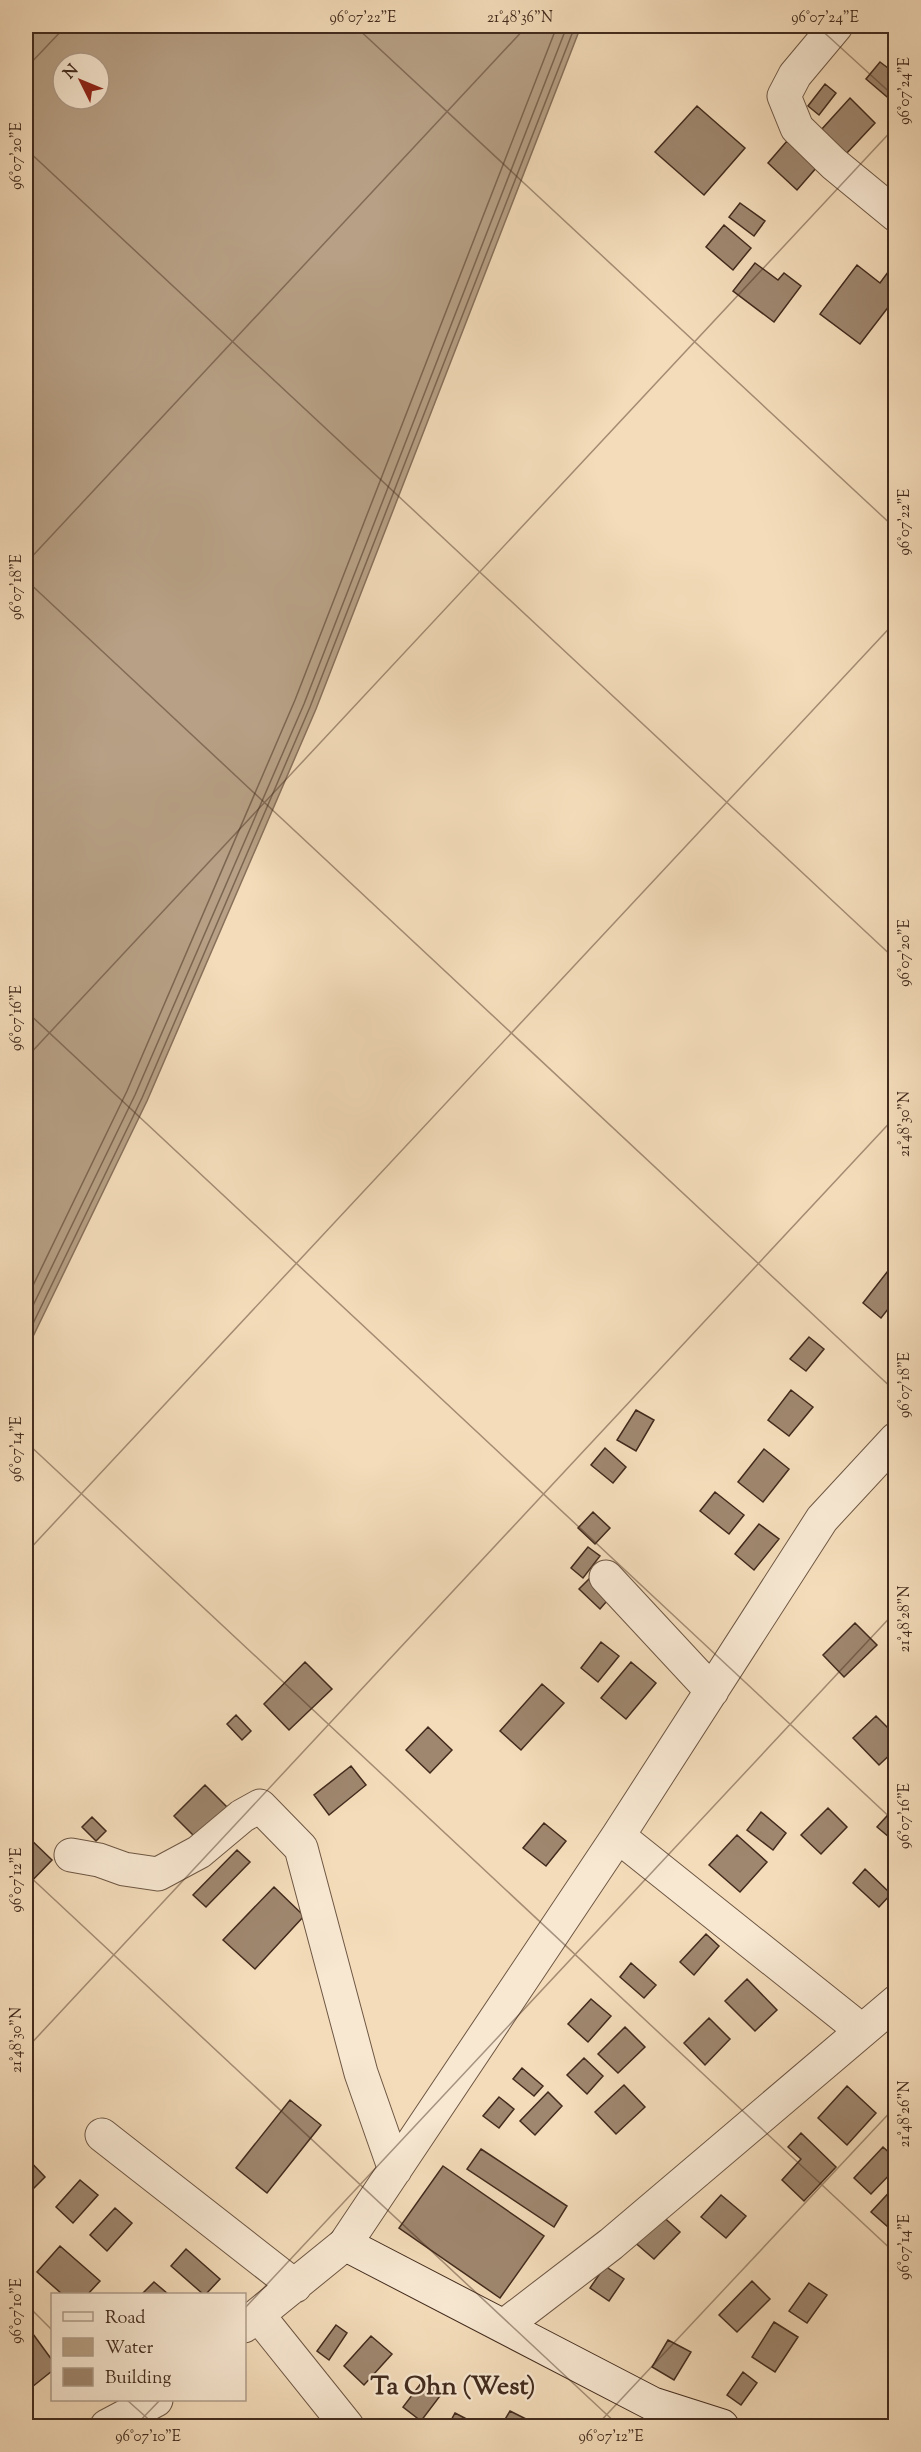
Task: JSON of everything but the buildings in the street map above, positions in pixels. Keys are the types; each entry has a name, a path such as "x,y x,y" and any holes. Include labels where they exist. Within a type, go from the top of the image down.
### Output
{"street":[{"path":"836,26 795,75 784,96 797,128 834,164 896,215"},
{"path":"347,2427 251,2321 345,2244 618,1836 822,1520 896,1439"},
{"path":"606,1577 712,1691"},
{"path":"71,1855 99,1860 124,1869 158,1874 199,1852 242,1816 260,1806 301,1848 361,2073 395,2170"},
{"path":"618,1836 861,2030"},
{"path":"504,2326 611,2244 896,2002"},
{"path":"102,2135 295,2286"},
{"path":"345,2244 653,2404 704,2424"},
{"path":"107,2427 154,2401"}],"water":[{"path":"26,26 581,26 316,709 147,1101 26,1351"}],"district":[{"name":"Ta Ohn (West)","path":"453,2387"}]}
